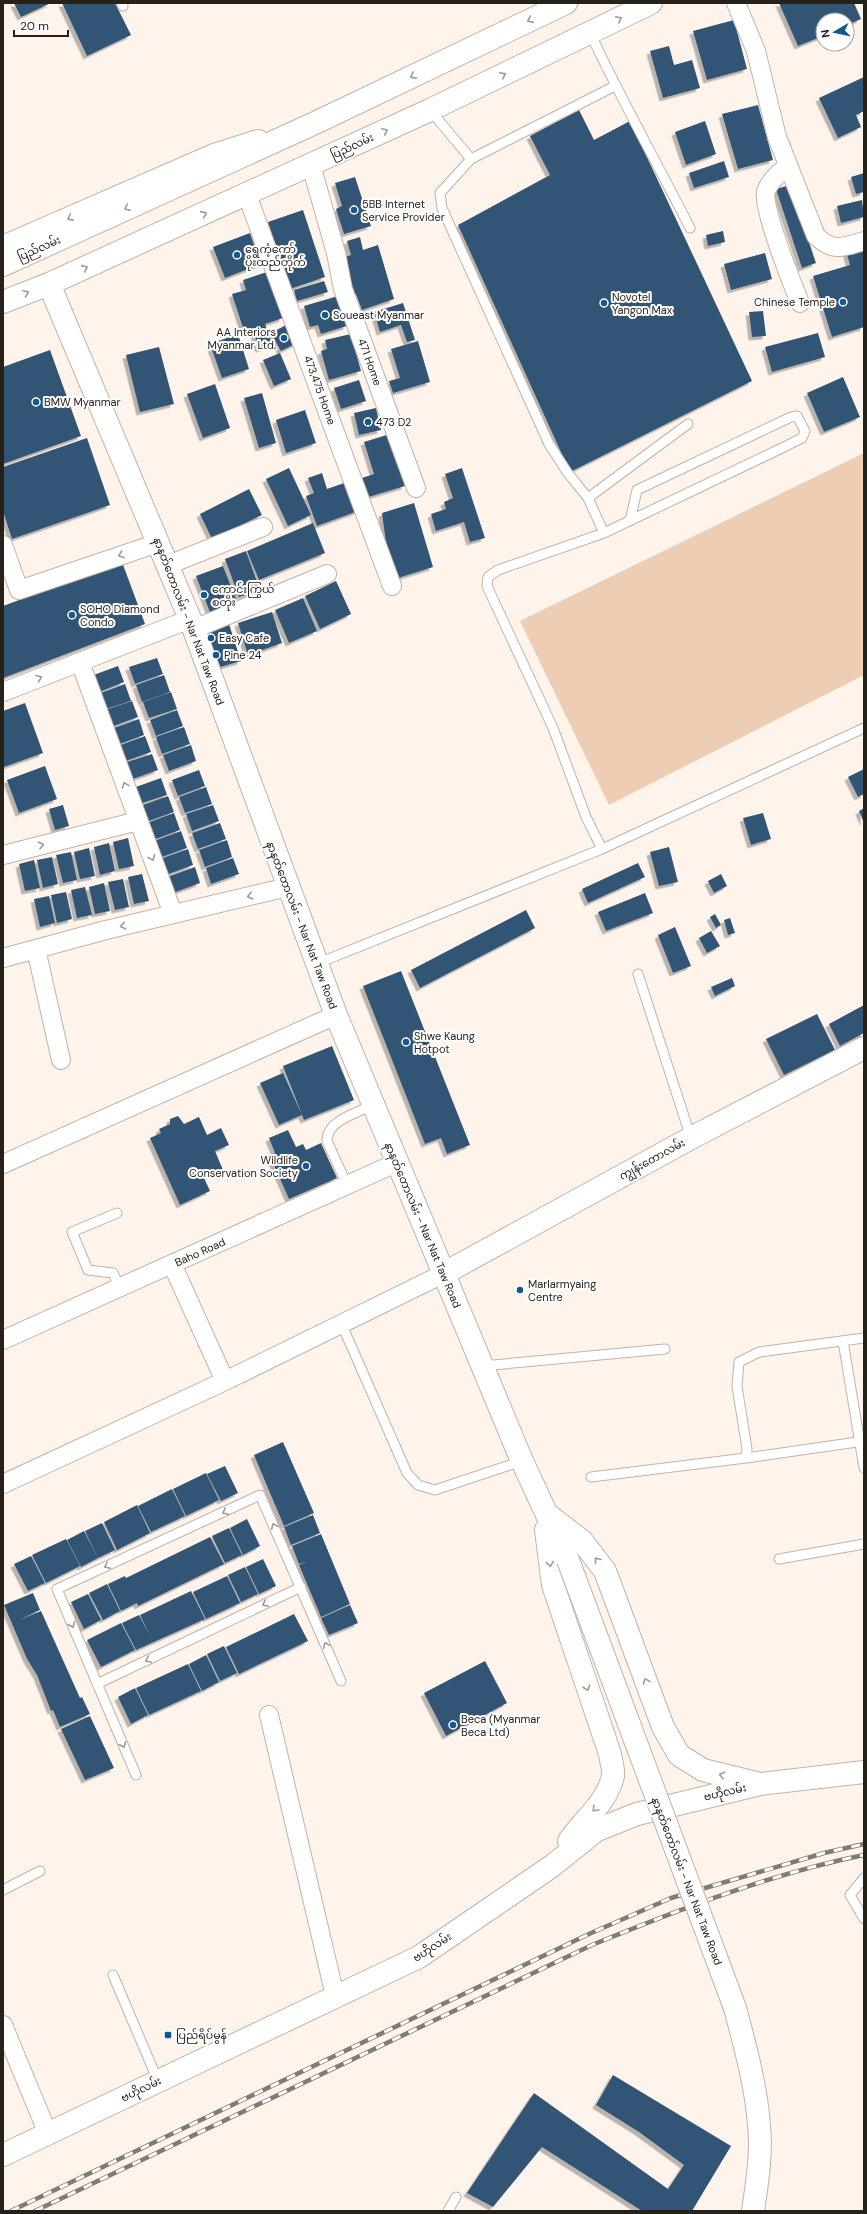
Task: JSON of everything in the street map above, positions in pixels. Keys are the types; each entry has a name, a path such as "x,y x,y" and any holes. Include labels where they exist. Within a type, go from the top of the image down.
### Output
{"main road":[{"name":"ပြည်လမ်း","path":"3,265 315,123 566,3"},
{"name":"ပြည်လမ်း","path":"3,302 50,284 247,195 430,110 649,3"},
{"name":"ပြည်လမ်း","path":"3,247 214,154 315,123"},
{"name":"နာနတ်တောလမ်း - Nar Nat Taw Road","path":"50,284 192,624 316,964 396,1163 543,1511 568,1560"},
{"name":"ကျွန်းတောလမ်း","path":"443,1274 691,1138 864,1048"},
{"path":"543,1511 582,1541 605,1571 663,1727 679,1755 703,1770 760,1784"},
{"path":"543,1511 553,1584 610,1754 613,1776 602,1802 578,1827 552,1866"},
{"name":"နာနတ်တော်လမ်း - Nar Nat Taw Road","path":"568,1560 734,2008 750,2068 760,2126 757,2186 753,2211"},
{"name":"ဗဟိုလမ်း","path":"3,2155 419,1957 552,1866 597,1830 637,1814 760,1784 864,1772"}],"street":[{"path":"736,3 756,51 777,137 816,236 824,244 835,248 864,241"},
{"name":"471 Home","path":"311,165 336,253 343,289 416,488"},
{"path":"788,165 771,182 765,192 766,202 781,254 800,303"},
{"name":"473,475 Home","path":"247,195 392,586"},
{"path":"168,565 263,527"},
{"path":"3,545 19,590 158,543"},
{"path":"3,692 80,662 192,624 327,574"},
{"path":"80,662 138,821 174,914"},
{"path":"3,855 138,821"},
{"path":"3,958 106,930 288,887"},
{"path":"36,949 61,1060"},
{"path":"3,1164 336,1015"},
{"name":"Baho Road","path":"3,1340 396,1163"},
{"path":"172,1264 225,1381"},
{"path":"3,1484 225,1381 342,1325 443,1274"},
{"path":"269,1715 335,1996"},
{"path":"3,2025 48,2134"}],"lane":[{"path":"590,33 615,86 650,147 690,228"},
{"path":"604,533 588,498 567,472 549,444 442,208 440,193 471,160 615,86"},
{"path":"430,110 471,160"},
{"path":"602,849 586,817 553,728 487,586 488,577 498,570 604,533 630,521 802,438 805,431 799,418 797,416 791,417 637,490 630,521"},
{"path":"588,498 688,424"},
{"path":"316,964 602,849 864,728"},
{"path":"638,974 691,1138"},
{"path":"347,1185 327,1141 326,1134 331,1126 373,1105"},
{"path":"116,1213 72,1232 88,1270 112,1273 120,1288"},
{"path":"342,1325 407,1473 418,1485 435,1490 522,1461"},
{"path":"746,1458 747,1449 737,1386 739,1362 759,1352 864,1338"},
{"path":"843,1341 862,1441 864,1468"},
{"path":"482,1366 665,1349"},
{"path":"592,1477 746,1458 862,1441"},
{"path":"136,1775 57,1589 260,1495 341,1681"},
{"path":"779,1559 864,1544"},
{"path":"97,1684 301,1587"},
{"path":"3,1890 40,1871"},
{"path":"864,1878 850,1895 864,1919"},
{"path":"113,1975 158,2081"},
{"path":"448,2211 456,2197"}],"shaded area":[{"path":"864,453 864,675 609,805 520,621"}],"building":[{"path":"14,3 51,3 21,17"},
{"path":"62,3 115,3 131,35 87,56"},
{"path":"779,3 854,3 861,19 855,22 855,12 815,12 815,39 798,46"},
{"path":"734,20 747,69 707,80 693,31"},
{"path":"669,46 674,65 692,60 700,88 663,98 650,51"},
{"path":"864,77 864,111 856,115 861,127 838,138 819,98"},
{"path":"758,105 773,160 738,169 722,114"},
{"name":"Novotel Yangon Max","path":"579,110 594,140 630,121 752,381 570,472 458,225 550,175 530,136"},
{"path":"705,121 716,154 686,165 675,132"},
{"path":"724,161 729,177 694,188 689,173"},
{"path":"864,173 864,192 856,194 851,177"},
{"path":"355,177 371,226 344,234 336,209 342,206 335,183"},
{"path":"790,185 816,263 802,268 776,189"},
{"path":"862,200 864,217 841,223 837,206"},
{"path":"303,210 325,277 290,289 268,222"},
{"path":"723,231 725,242 708,246 706,235"},
{"path":"250,233 261,264 225,278 213,247"},
{"path":"360,237 363,250 378,245 394,299 362,310 356,294 349,295 342,258 351,255 347,241"},
{"name":"Chinese Temple","path":"864,246 864,327 832,337 813,276 850,265 846,251"},
{"path":"765,253 772,279 731,290 724,264"},
{"path":"267,272 283,318 265,324 272,345 259,349 253,331 245,334 232,294 246,290 243,280"},
{"path":"324,281 328,292 297,301 294,290"},
{"name":"Soueast Myanmar","path":"338,296 347,326 321,334 318,325 310,327 304,306"},
{"path":"403,303 415,340 407,342 401,325 380,332 374,312"},
{"path":"763,311 766,336 752,337 749,312"},
{"name":"AA Interiors Myanmar Ltd.","path":"288,324 297,343 281,351 271,333"},
{"path":"818,333 825,357 772,372 765,347"},
{"path":"238,334 249,369 222,378 210,344"},
{"path":"351,334 361,371 329,380 321,351 327,349 325,340"},
{"path":"418,341 430,382 393,393 389,381 400,378 391,349"},
{"path":"159,347 174,404 140,412 126,355"},
{"name":"BMW Myanmar","path":"50,350 81,436 3,464 3,367"},
{"path":"280,353 291,379 274,386 263,360"},
{"path":"843,377 860,417 824,432 807,393"},
{"path":"359,380 366,401 341,409 334,388"},
{"path":"215,384 230,428 203,438 187,394"},
{"path":"262,393 276,443 259,448 244,398"},
{"name":"473 D2","path":"376,408 381,430 359,435 354,413"},
{"path":"305,410 316,443 286,453 276,420"},
{"path":"390,434 405,486 365,498 359,479 374,474 364,442"},
{"path":"87,438 110,505 12,539 3,511 3,467"},
{"path":"289,468 311,515 288,526 266,479"},
{"path":"462,468 485,538 470,542 464,522 436,531 431,514 446,509 444,502 453,498 445,474"},
{"path":"322,473 327,489 347,482 358,511 317,526 306,496 314,493 308,478"},
{"path":"249,489 262,515 212,539 200,514"},
{"path":"414,503 433,567 398,578 386,543 382,513"},
{"path":"313,523 325,553 259,580 247,551"},
{"path":"246,551 260,590 239,597 225,559"},
{"name":"SOHO Diamond Condo","path":"122,562 145,624 3,678 3,606"},
{"path":"223,566 238,604 211,615 196,576"},
{"path":"336,581 351,614 320,629 305,596"},
{"path":"303,598 317,631 289,643 275,610"},
{"path":"272,612 282,643 248,655 238,623"},
{"path":"229,624 241,661 217,668 206,631"},
{"path":"157,658 163,674 135,684 129,667"},
{"path":"118,666 124,682 97,693 91,676"},
{"path":"164,675 170,692 142,702 136,685"},
{"path":"125,684 131,701 103,710 98,694"},
{"path":"171,692 177,709 149,718 143,702"},
{"path":"132,701 138,717 111,727 105,710"},
{"path":"25,703 43,753 4,767 3,711"},
{"path":"177,710 183,726 156,736 150,720"},
{"path":"139,719 144,735 117,745 111,729"},
{"path":"184,727 190,744 162,754 156,737"},
{"path":"145,736 151,752 123,762 118,746"},
{"path":"191,745 196,761 169,771 163,755"},
{"path":"152,754 158,770 130,780 124,763"},
{"path":"45,766 57,799 19,813 7,780"},
{"path":"864,769 864,794 858,797 848,777"},
{"path":"199,770 205,786 178,796 172,780"},
{"path":"161,778 167,795 139,804 133,788"},
{"path":"206,787 212,804 185,813 179,797"},
{"path":"168,796 174,812 146,822 140,806"},
{"path":"63,805 69,826 55,830 49,809"},
{"path":"213,805 219,821 192,831 186,814"},
{"path":"864,808 864,823 859,811"},
{"path":"174,813 180,830 153,840 147,823"},
{"path":"763,813 771,839 751,845 743,818"},
{"path":"220,823 226,839 198,849 192,833"},
{"path":"181,831 187,848 159,858 154,841"},
{"path":"128,838 134,866 119,869 113,842"},
{"path":"227,840 232,857 205,867 199,850"},
{"path":"109,843 115,871 100,875 94,847"},
{"path":"669,847 678,882 659,886 650,852"},
{"path":"89,848 95,876 80,879 74,852"},
{"path":"188,849 193,865 166,875 160,859"},
{"path":"71,852 77,880 63,883 56,855"},
{"path":"52,857 58,884 43,888 37,860"},
{"path":"233,858 239,874 211,884 206,868"},
{"path":"34,860 40,888 25,891 19,864"},
{"path":"638,863 645,877 588,903 582,889"},
{"path":"195,867 200,883 173,893 167,877"},
{"path":"142,874 149,901 134,904 128,877"},
{"path":"721,874 727,886 714,893 708,881"},
{"path":"123,879 129,907 115,910 108,882"},
{"path":"104,883 110,911 95,914 89,887"},
{"path":"85,887 92,915 77,918 71,890"},
{"path":"66,892 72,919 57,923 51,895"},
{"path":"645,893 653,913 606,931 598,912"},
{"path":"49,896 55,923 40,927 34,899"},
{"path":"526,910 535,928 420,988 411,970"},
{"path":"715,914 721,925 716,928 710,917"},
{"path":"730,918 735,933 728,935 724,920"},
{"path":"675,927 691,966 673,973 658,935"},
{"path":"711,931 720,946 707,953 699,938"},
{"path":"401,971 470,1145 447,1154 441,1138 425,1144 363,986"},
{"path":"732,978 735,986 715,996 711,987"},
{"path":"864,1005 864,1033 840,1046 829,1024"},
{"path":"817,1014 835,1050 784,1075 766,1039"},
{"path":"332,1046 354,1100 304,1120 283,1066"},
{"path":"283,1073 302,1115 279,1125 260,1083"},
{"path":"178,1116 184,1124 199,1117 207,1135 221,1128 229,1145 215,1151 223,1170 204,1178 210,1191 180,1205 150,1138 161,1133 159,1129 170,1124 170,1119"},
{"path":"288,1130 296,1147 303,1144 306,1150 321,1143 337,1178 289,1199 270,1156 275,1153 269,1138"},
{"path":"283,1442 314,1513 284,1526 254,1455"},
{"path":"225,1466 238,1493 221,1501 207,1474"},
{"path":"206,1473 219,1500 186,1516 173,1489"},
{"path":"172,1489 185,1516 151,1532 138,1506"},
{"path":"137,1505 150,1533 117,1550 104,1522"},
{"path":"313,1515 320,1533 291,1545 284,1527"},
{"path":"247,1519 260,1546 243,1555 230,1528"},
{"path":"102,1523 115,1550 98,1558 85,1531"},
{"path":"229,1528 242,1555 225,1563 212,1536"},
{"path":"84,1531 98,1558 81,1567 67,1540"},
{"path":"321,1534 350,1604 321,1617 299,1565 306,1562 299,1564 292,1546"},
{"path":"210,1537 224,1564 138,1606 137,1603 121,1611 108,1584 125,1576 126,1578"},
{"path":"66,1539 80,1566 46,1583 32,1555"},
{"path":"31,1556 45,1583 28,1591 14,1564"},
{"path":"263,1559 276,1586 259,1594 246,1567"},
{"path":"245,1567 258,1594 241,1602 228,1575"},
{"path":"227,1576 240,1603 206,1619 193,1592"},
{"path":"107,1584 120,1611 103,1620 89,1593"},
{"path":"191,1591 205,1619 136,1650 122,1623 139,1615 150,1636 140,1615"},
{"path":"33,1593 40,1610 19,1620 41,1611 80,1698 82,1697 90,1714 60,1727 53,1710 51,1711 37,1675 27,1659 4,1605"},
{"path":"88,1594 101,1620 84,1629 71,1602"},
{"path":"350,1605 358,1623 329,1635 321,1618"},
{"path":"294,1614 308,1641 239,1674 226,1647"},
{"path":"121,1623 135,1650 101,1667 87,1640"},
{"path":"224,1646 237,1673 220,1681 207,1654"},
{"path":"206,1655 219,1682 202,1691 189,1664"},
{"path":"485,1661 507,1703 446,1736 424,1693"},
{"path":"188,1664 201,1691 149,1715 136,1688"},
{"path":"135,1688 148,1715 131,1724 118,1697"},
{"path":"90,1716 114,1768 85,1780 61,1729"},
{"path":"613,2075 731,2146 692,2211 642,2211 542,2147 493,2207 467,2193 534,2093 668,2189 684,2165 639,2132 596,2105"}],"railway":[{"path":"11,2211 589,1934 671,1898 824,1853 864,1844"},
{"path":"35,2211 592,1945 692,1906 761,1882 864,1855"}],"place":[{"name":"5BB Internet Service Provider","path":"354,210"},
{"name":"ရွှေကံ့ကော် ပိုးထည်တိုက်","path":"237,255"},
{"name":"Chinese Temple","path":"843,302"},
{"name":"Novotel Yangon Max","path":"604,303"},
{"name":"Soueast Myanmar","path":"325,315"},
{"name":"AA Interiors Myanmar Ltd.","path":"284,338"},
{"name":"BMW Myanmar","path":"36,402"},
{"name":"473 D2","path":"368,422"},
{"name":"ကောင်းကြွယ် စတိုး","path":"204,595"},
{"name":"SOHO Diamond Condo","path":"72,615"},
{"name":"Easy Cafe","path":"211,638"},
{"name":"Pine 24","path":"216,655"},
{"name":"Shwe Kaung Hotpot","path":"406,1042"},
{"name":"Wildlife Conservation Society","path":"306,1166"},
{"name":"Marlarmyaing Centre","path":"520,1290"},
{"name":"Beca (Myanmar Beca Ltd)","path":"453,1725"},
{"name":"ပြည်ရိပ်မွန်","path":"168,2035"}]}
